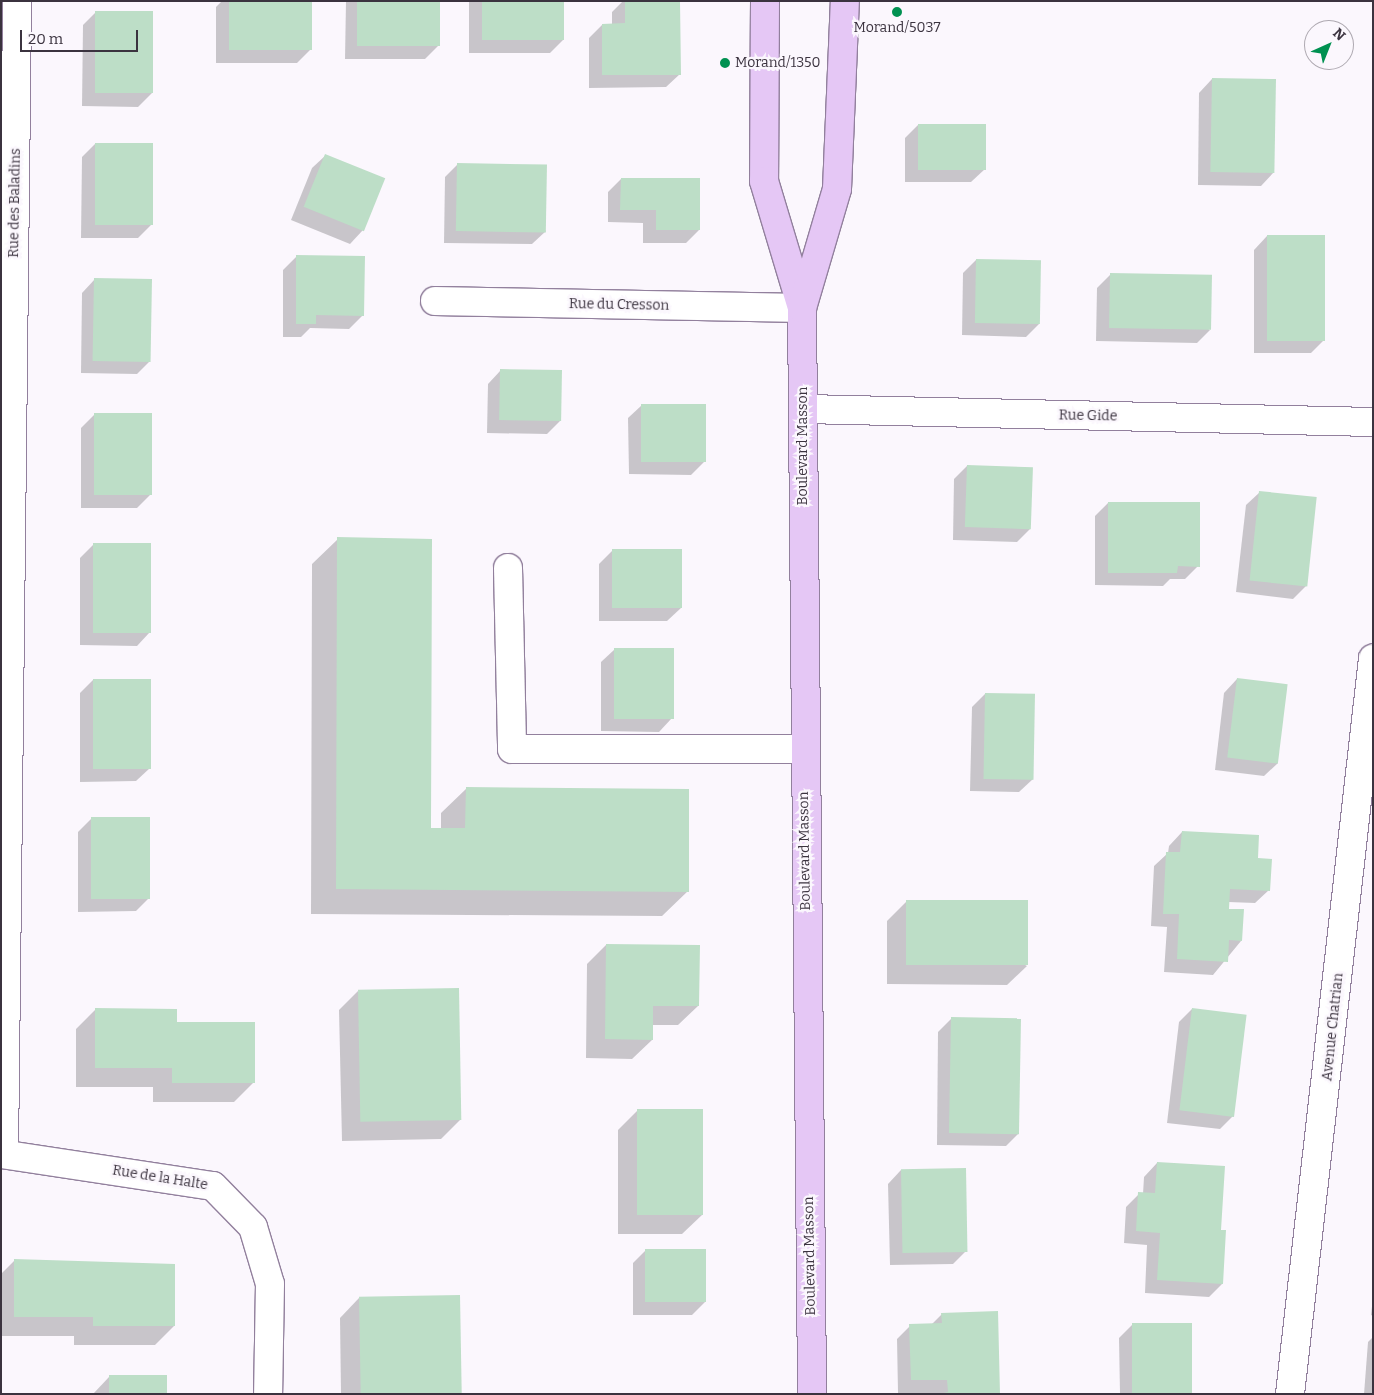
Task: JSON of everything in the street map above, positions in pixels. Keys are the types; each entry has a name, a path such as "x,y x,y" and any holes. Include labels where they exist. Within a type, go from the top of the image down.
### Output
{"main road":[{"name":"Boulevard Masson","path":"766,1 764,181 802,308 804,409 804,749 812,1394"},
{"name":"Boulevard Masson","path":"802,308 837,189 845,1"}],"street":[{"name":"Rue des Baladins","path":"2,1154 5,722 17,1"},
{"name":"Rue du Cresson","path":"435,301 802,308"},
{"name":"Rue Gide","path":"804,409 1373,422"},
{"path":"508,568 512,749 804,749"},
{"name":"Avenue Chatrian","path":"1290,1394 1373,659"},
{"name":"Rue de la Halte","path":"2,1154 213,1186 254,1227 270,1284 268,1394"}],"building":[{"path":"229,1 312,1 312,50 229,50"},
{"path":"357,1 440,1 440,46 357,46"},
{"path":"482,1 564,1 564,40 482,40"},
{"path":"625,1 680,1 681,75 602,75 602,24 625,23"},
{"path":"95,11 153,11 153,93 95,93"},
{"path":"1212,78 1276,79 1274,173 1210,172"},
{"path":"918,124 986,124 986,170 918,170"},
{"path":"95,143 153,143 153,225 95,225"},
{"path":"325,154 385,178 364,231 304,207"},
{"path":"457,163 547,165 546,233 456,231"},
{"path":"621,178 700,178 700,230 656,230 656,210 620,210"},
{"path":"1267,235 1325,235 1325,341 1267,341"},
{"path":"296,255 365,256 364,316 316,315 316,324 296,324"},
{"path":"976,259 1041,260 1040,324 975,323"},
{"path":"1110,273 1212,275 1211,330 1109,328"},
{"path":"94,278 152,279 151,362 93,361"},
{"path":"500,369 562,370 561,421 499,420"},
{"path":"641,404 706,404 706,462 641,462"},
{"path":"94,413 152,413 152,495 94,495"},
{"path":"967,465 1033,467 1031,529 965,527"},
{"path":"1259,491 1317,497 1307,587 1250,581"},
{"path":"1108,502 1200,502 1200,567 1178,566 1177,573 1108,573"},
{"path":"337,537 432,539 431,828 465,828 466,787 689,789 689,892 336,889"},
{"path":"93,543 151,543 151,633 93,633"},
{"path":"612,549 682,549 682,608 612,608"},
{"path":"614,648 674,648 674,719 614,719"},
{"path":"1237,678 1288,684 1278,764 1227,757"},
{"path":"93,679 151,679 151,769 93,769"},
{"path":"985,693 1035,694 1033,780 983,779"},
{"path":"91,817 150,817 150,899 91,899"},
{"path":"1182,831 1259,835 1258,858 1272,859 1270,891 1230,889 1229,909 1244,909 1242,941 1229,940 1228,962 1177,959 1179,914 1163,914 1166,852 1180,852"},
{"path":"906,900 1028,900 1028,965 906,965"},
{"path":"606,944 700,945 699,1006 653,1006 653,1040 605,1039"},
{"path":"459,988 461,1120 360,1122 358,990"},
{"path":"95,1008 177,1009 177,1022 255,1022 255,1083 172,1083 172,1068 95,1068"},
{"path":"1192,1008 1247,1015 1234,1117 1179,1110"},
{"path":"951,1017 1021,1018 1019,1134 949,1133"},
{"path":"637,1109 703,1109 703,1215 637,1215"},
{"path":"1157,1162 1225,1166 1221,1230 1226,1230 1223,1284 1157,1280 1160,1233 1136,1231 1138,1192 1155,1193"},
{"path":"966,1168 967,1252 902,1253 901,1169"},
{"path":"645,1249 706,1249 706,1302 645,1302"},
{"path":"14,1259 175,1264 175,1326 93,1326 93,1317 14,1317"},
{"path":"460,1295 462,1394 361,1394 359,1297"},
{"path":"998,1311 1000,1394 939,1394 948,1392 947,1380 911,1380 909,1324 942,1323 941,1313"},
{"path":"1132,1323 1192,1323 1192,1394 1132,1394"},
{"path":"109,1375 167,1375 167,1394 109,1394"}],"place":[{"name":"Morand/5037","path":"897,12"},
{"name":"Morand/1350","path":"725,63"}]}
